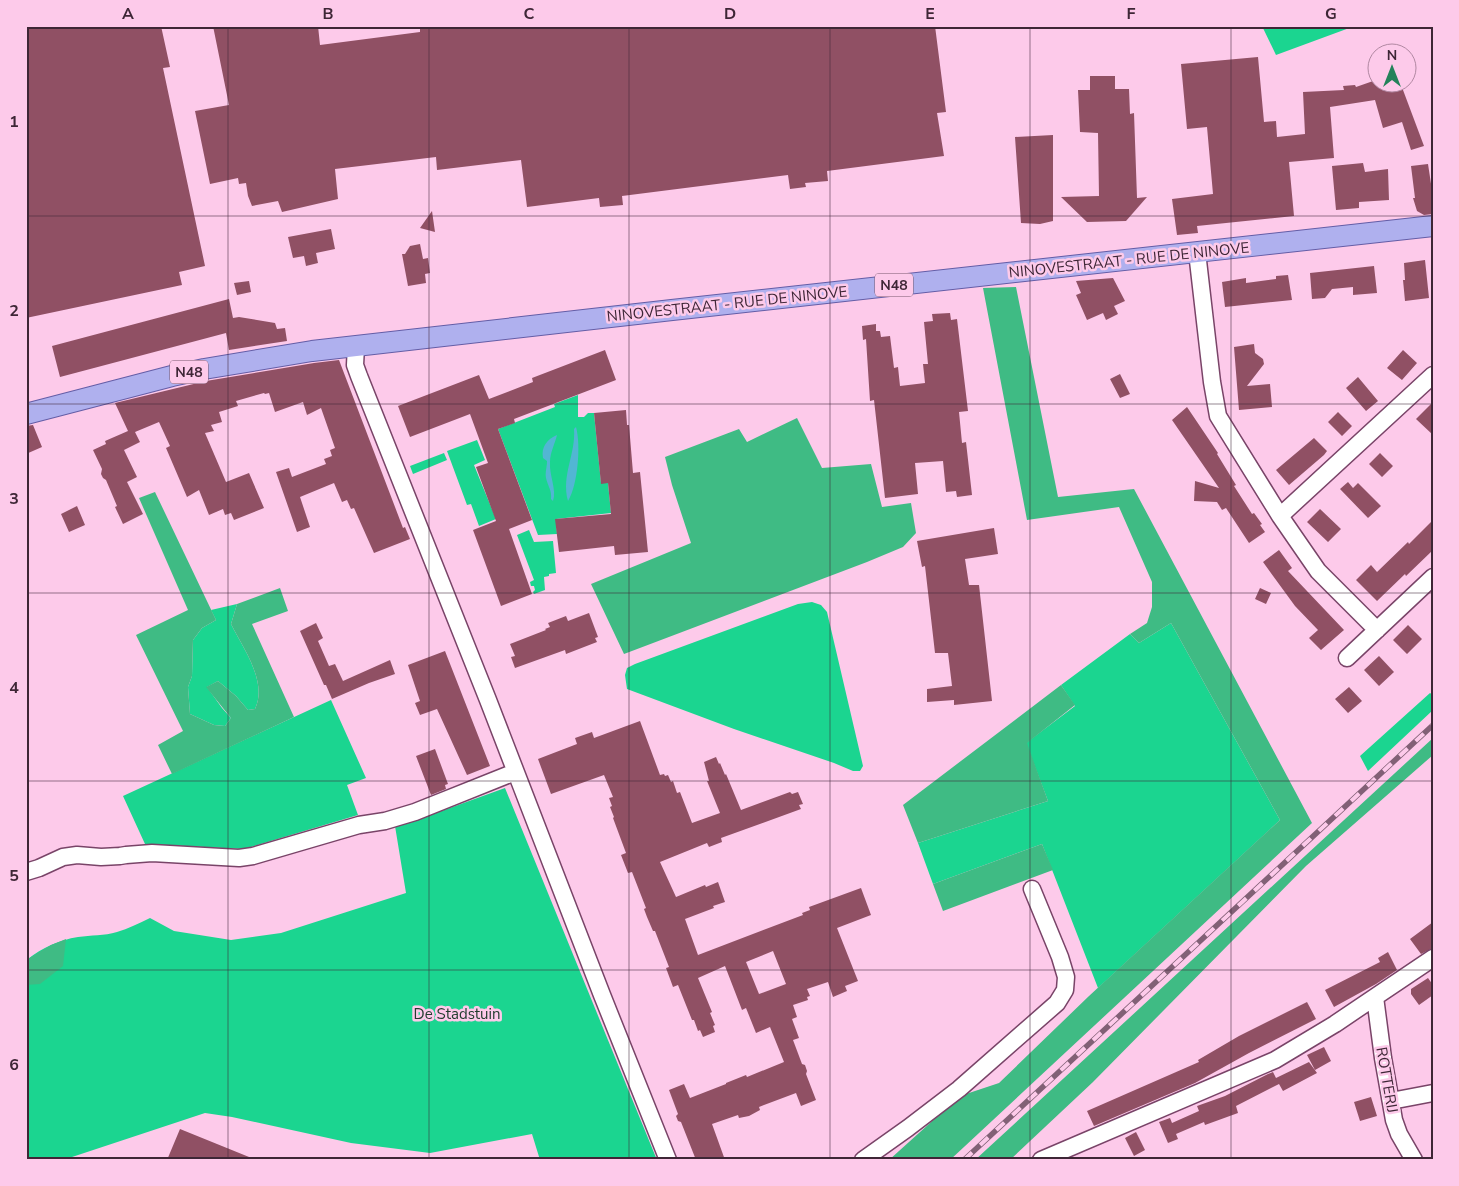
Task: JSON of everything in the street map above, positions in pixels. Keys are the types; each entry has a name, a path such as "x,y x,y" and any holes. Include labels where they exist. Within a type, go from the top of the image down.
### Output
{"main road":[{"name":"NINOVESTRAAT - RUE DE NINOVE","path":"26,414 172,376 312,351 1433,226"}],"street":[{"path":"1197,252 1212,382 1218,416 1280,516 1318,571 1377,630"},
{"path":"356,346 356,365 359,376 668,1160"},
{"path":"1280,516 1433,375"},
{"path":"1348,658 1433,576"},
{"path":"26,872 63,857 77,855 101,857 152,853 239,858 253,856 359,825 386,821 415,812 515,772"},
{"path":"863,1160 959,1089 1057,1003 1065,990 1066,977 1060,957 1032,889"},
{"path":"1041,1160 1274,1060 1335,1024 1433,958"},
{"name":"ROTTERIJ","path":"1375,997 1394,1120 1399,1134 1414,1160"},
{"path":"1391,1102 1433,1093"}],"green space":[{"path":"1262,26 1352,26 1352,27 1276,55"},
{"path":"1016,287 1058,497 1134,489 1312,823 950,1160 889,1160 960,1096 999,1083 1089,996 1280,820 1171,623 1139,643 1130,634 1147,623 1152,607 1152,582 1119,507 1027,520 983,288"},
{"path":"578,395 578,417 594,413 601,483 608,483 611,513 556,519 557,534 538,535 498,429 555,407 554,404"},
{"path":"797,418 822,468 871,464 882,507 911,503 916,533 903,547 867,562 624,654 591,584 691,543 665,457 739,429 747,442"},
{"path":"477,440 485,460 474,465 496,519 479,526 471,504 467,505 447,451"},
{"path":"444,453 447,460 413,474 410,466"},
{"path":"155,492 216,620 202,628 193,640 192,676 188,687 190,714 214,725 225,726 231,718 206,687 218,681 236,696 248,710 255,709 258,699 256,677 247,654 231,624 237,604 280,588 288,611 252,624 294,717 172,774 158,745 183,731 136,635 188,610 139,498"},
{"path":"529,530 534,542 553,541 556,573 544,577 545,590 534,594 534,586 531,586 530,582 534,580 517,535"},
{"path":"812,602 821,605 827,612 863,766 860,771 853,771 627,689 625,675 627,668 635,664 798,604"},
{"path":"237,604 231,624 252,665 258,688 258,699 255,709 248,710 236,696 218,681 207,687 231,718 225,726 214,725 190,714 188,687 192,676 193,640 202,628 216,620 211,610"},
{"path":"1171,623 1280,820 1098,988 1042,844 933,884 918,843 1048,801 1026,743 1075,706 1061,685 1130,634 1139,643"},
{"path":"1061,685 1075,705 1027,743 1048,801 918,843 903,805"},
{"path":"1430,693 1433,695 1433,710 1368,771 1360,756"},
{"path":"331,700 366,778 347,785 358,815 244,849 145,844 123,796"},
{"path":"1433,738 1433,755 1306,866 1093,1082 1010,1160 975,1160"},
{"name":"De Stadstuin","path":"505,788 657,1160 540,1160 532,1134 430,1153 351,1143 232,1117 205,1113 63,1160 26,1160 26,960 58,942 71,938 117,932 150,918 174,931 231,940 281,933 406,893 395,826"},
{"path":"1042,844 1053,870 943,911 933,884"},
{"path":"66,939 63,966 40,984 26,985 26,960 51,945"}],"water":[{"path":"576,427 578,435 578,465 568,501 566,482 573,447 574,429"},
{"path":"557,435 550,458 554,492 553,501 546,478 547,461 543,458 543,450 550,439"}],"building":[{"path":"26,26 161,26 170,67 163,68 205,266 179,272 182,285 26,318"},
{"path":"213,26 318,26 320,45 420,32 420,26 935,26 946,112 937,113 944,156 827,171 828,181 805,183 806,187 790,189 788,175 622,196 623,205 600,207 599,198 527,207 521,160 437,170 436,157 335,169 338,199 282,212 278,201 252,206 246,183 239,184 238,178 210,184 195,111 229,105"},
{"path":"1258,57 1264,122 1276,121 1277,137 1305,134 1303,92 1344,90 1343,86 1355,85 1356,87 1366,84 1366,92 1404,92 1424,146 1411,150 1402,122 1383,128 1375,100 1330,107 1334,158 1289,162 1294,216 1197,226 1198,233 1177,235 1172,199 1213,194 1207,127 1187,129 1181,64"},
{"path":"1090,76 1115,76 1115,89 1129,89 1130,114 1134,113 1137,198 1147,197 1126,221 1087,222 1061,197 1099,196 1098,133 1080,132 1078,90 1090,90"},
{"path":"1053,135 1053,221 1040,224 1021,223 1015,137"},
{"path":"1363,163 1365,172 1388,169 1389,200 1359,202 1359,208 1336,210 1332,166"},
{"path":"1428,164 1433,197 1433,214 1424,215 1417,211 1413,198 1415,198 1411,166"},
{"path":"432,211 435,232 420,228"},
{"path":"331,229 335,249 316,253 318,263 306,266 304,256 293,258 288,237"},
{"path":"420,244 423,259 428,258 430,273 425,274 426,283 408,286 402,254 405,254 410,246"},
{"path":"1425,260 1429,298 1405,301 1404,263"},
{"path":"1374,266 1377,293 1353,295 1353,287 1332,289 1325,298 1312,299 1310,273"},
{"path":"1288,275 1292,300 1225,307 1222,282 1246,278 1246,283 1276,279 1276,276"},
{"path":"1113,278 1125,301 1114,306 1118,314 1106,320 1103,313 1087,320 1076,295 1081,293 1076,281"},
{"path":"249,281 251,292 237,295 234,283"},
{"path":"229,299 233,318 239,317 275,323 277,329 285,328 287,341 229,350 226,333 60,377 52,346"},
{"path":"950,313 951,320 957,319 968,411 959,412 962,443 966,442 972,495 957,497 956,491 946,492 943,461 915,463 918,494 885,498 874,400 870,401 866,339 863,340 862,326 876,324 876,331 880,331 881,337 890,336 894,368 898,367 900,386 925,383 923,364 928,364 924,322 933,321 932,314"},
{"path":"1254,344 1255,353 1263,359 1264,364 1247,386 1270,384 1272,407 1239,410 1234,347"},
{"path":"605,350 616,380 514,419 515,423 498,429 532,520 509,529 532,594 501,606 473,530 496,521 476,467 488,463 470,414 410,437 398,406 479,375 489,399 533,382 532,378"},
{"path":"1403,350 1417,363 1402,380 1387,368"},
{"path":"339,360 403,528 405,527 410,539 374,553 354,508 351,509 347,500 342,502 334,483 300,497 310,527 297,532 276,472 289,468 292,477 326,464 324,459 332,456 330,450 335,448 321,408 307,415 303,402 275,412 269,393 236,401 238,406 219,412 222,422 211,425 214,431 205,433 226,482 249,473 264,508 234,520 231,513 225,515 223,509 209,515 199,490 187,497 166,448 170,446 159,422 135,432 140,442 124,450 137,477 127,482 143,514 123,524 106,480 101,474 102,469 93,450 106,444 105,441 128,431 115,403 206,381"},
{"path":"1120,374 1130,394 1120,398 1110,379"},
{"path":"1358,377 1378,401 1366,411 1346,388"},
{"path":"1433,402 1433,435 1416,419"},
{"path":"1187,407 1218,453 1236,485 1234,486 1252,514 1254,513 1262,524 1260,525 1265,532 1249,543 1226,508 1222,510 1217,502 1194,501 1195,481 1219,488 1172,420"},
{"path":"626,410 633,473 640,472 648,552 615,555 614,546 559,552 555,519 611,514 608,483 601,484 594,413"},
{"path":"1338,412 1352,426 1342,436 1328,422"},
{"path":"33,425 42,447 26,454 26,426"},
{"path":"1314,438 1327,451 1289,485 1276,470"},
{"path":"1380,453 1393,466 1382,477 1369,464"},
{"path":"1348,482 1353,488 1358,483 1381,506 1368,518 1340,489"},
{"path":"77,506 85,525 69,532 61,514"},
{"path":"1320,509 1341,529 1328,542 1307,522"},
{"path":"1433,520 1433,550 1377,601 1356,580 1371,565 1377,572"},
{"path":"994,528 998,554 965,559 969,585 979,585 992,701 954,705 954,700 927,702 927,689 952,686 948,653 935,653 925,566 922,567 917,541"},
{"path":"1279,550 1292,568 1288,571 1344,630 1321,650 1309,638 1318,630 1295,606 1263,562"},
{"path":"1260,588 1271,593 1266,604 1255,599"},
{"path":"589,613 598,637 595,638 597,642 566,654 565,650 515,668 511,657 515,656 510,644 546,630 550,627 548,623 566,616 568,621"},
{"path":"316,623 323,638 318,641 329,666 335,664 343,681 390,660 395,674 332,699 300,631"},
{"path":"1408,625 1422,639 1407,654 1393,640"},
{"path":"445,651 490,766 467,775 437,709 420,715 415,703 420,701 408,665"},
{"path":"1379,656 1394,672 1379,686 1364,670"},
{"path":"1349,687 1362,701 1348,713 1335,699"},
{"path":"640,721 660,775 668,775 671,782 673,781 677,793 680,792 692,823 720,813 707,781 709,781 704,762 716,757 726,774 741,810 790,792 792,794 798,792 803,804 799,805 801,809 721,838 722,842 709,847 707,843 660,862 676,897 705,885 706,887 718,882 725,902 685,919 698,955 803,915 802,913 810,910 809,907 861,888 871,915 837,928 858,981 845,986 847,991 833,997 828,982 807,989 810,996 807,997 808,1000 793,1005 797,1017 792,1019 799,1038 793,1040 802,1064 805,1065 806,1074 816,1100 801,1106 796,1093 759,1107 760,1110 749,1116 739,1118 738,1115 712,1124 725,1160 696,1160 681,1122 678,1121 676,1116 678,1114 669,1090 684,1084 690,1098 784,1062 770,1027 756,1033 746,1008 742,1010 725,966 698,978 712,1012 710,1013 715,1025 713,1026 715,1032 703,1037 700,1030 698,1031 678,985 673,987 666,968 669,967 655,931 653,931 647,917 644,909 646,908 632,872 628,873 621,855 626,853 613,818 609,798 613,797 604,775 551,794 538,759 577,744 575,738 592,732 594,738","holes":["773,951 786,984 759,994 746,962"]},
{"path":"435,749 448,784 445,785 446,789 431,795 416,756"},
{"path":"1433,922 1433,948 1421,954 1410,939"},
{"path":"1388,952 1397,970 1334,1007 1325,990 1380,962 1378,958"},
{"path":"1428,978 1433,985 1433,995 1419,1005 1411,994 1411,989"},
{"path":"1307,1002 1316,1019 1195,1083 1094,1126 1087,1111 1199,1062 1198,1060 1239,1036"},
{"path":"1324,1047 1331,1061 1315,1070 1307,1055"},
{"path":"1309,1062 1317,1073 1283,1091 1279,1084 1236,1106 1238,1113 1205,1125 1204,1122 1176,1134 1178,1139 1168,1143 1159,1122 1170,1118 1172,1123 1199,1111 1197,1106 1225,1096 1268,1074 1273,1072 1276,1078"},
{"path":"1371,1097 1377,1116 1360,1121 1354,1102"},
{"path":"180,1129 254,1159 254,1160 167,1160"},
{"path":"1136,1132 1145,1150 1134,1156 1125,1138"}],"railway":[{"path":"964,1160 1433,725"}]}
